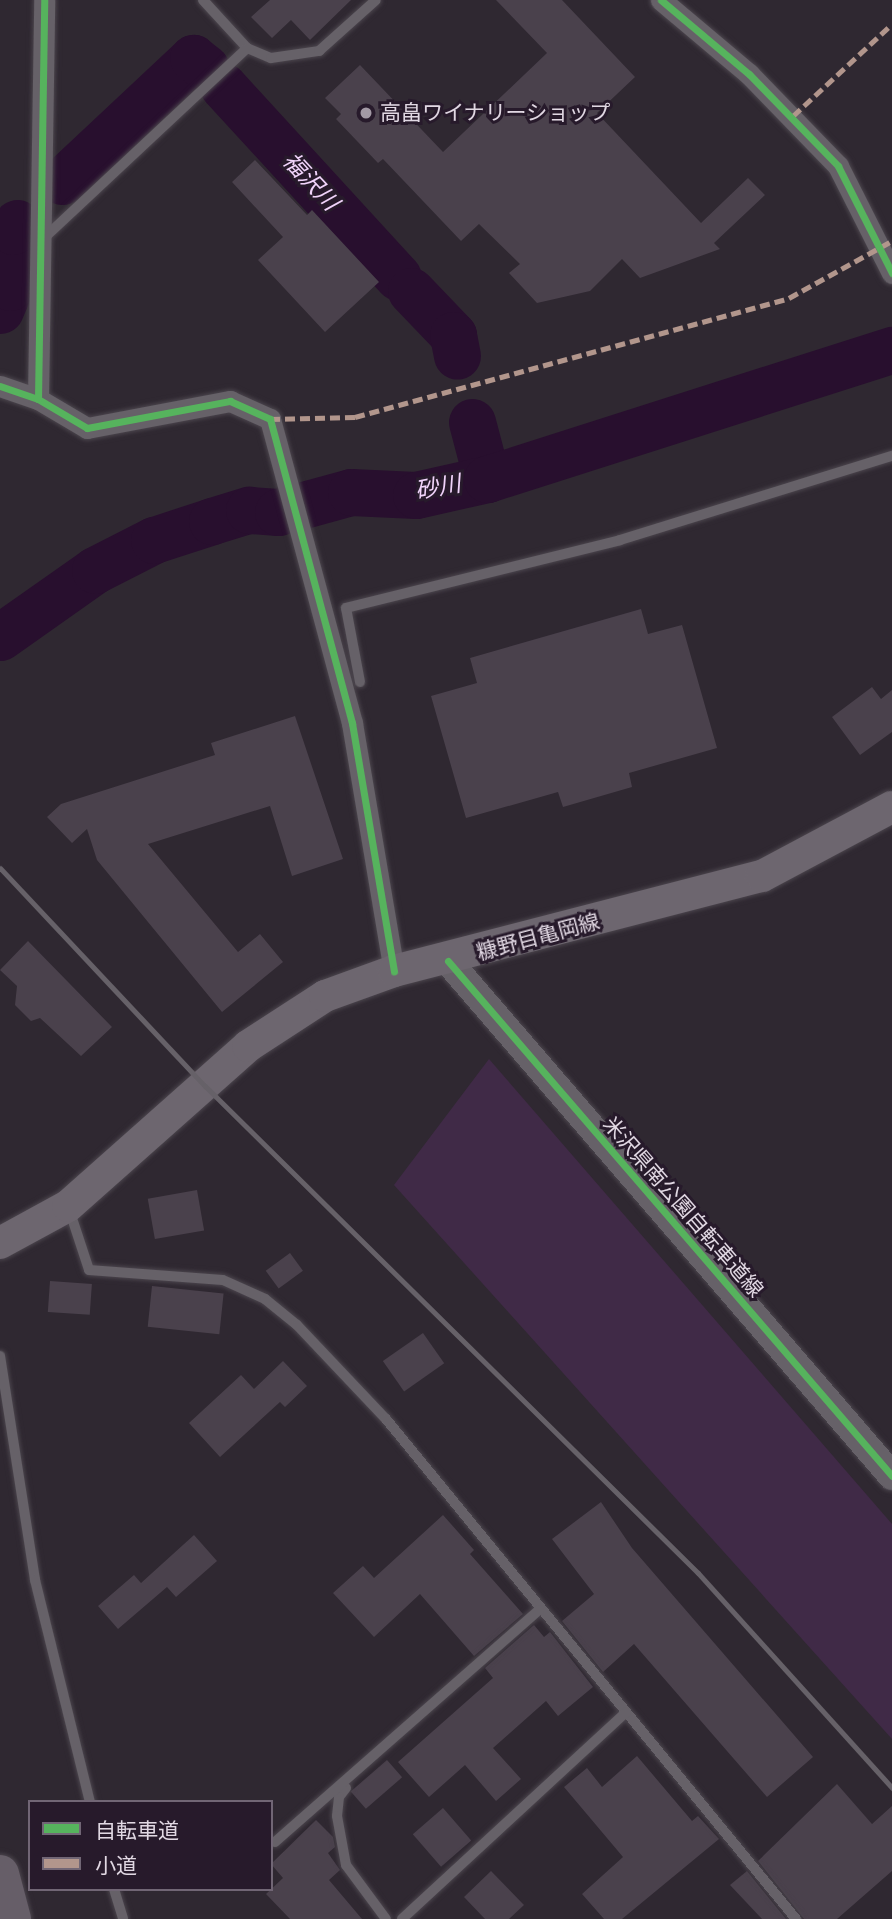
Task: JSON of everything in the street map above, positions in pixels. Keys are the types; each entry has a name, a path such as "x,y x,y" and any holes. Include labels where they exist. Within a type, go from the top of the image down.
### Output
{"highway":[{"path":"0,1874 12,1919"}],"main road":[{"name":"糠野目亀岡線","path":"0,1243 68,1206 278,1024 325,996 394,971 448,961 762,876 892,807"}],"street":[{"path":"38,399 38,244 44,0"},
{"path":"662,0 766,90 838,166 889,267"},
{"path":"0,386 38,399 87,428 230,401 270,419 317,603 352,723 394,971"},
{"name":"米沢県南公園自転車道線","path":"448,961 892,1476"}],"lane":[{"path":"203,0 247,48 271,58 319,51 376,0"},
{"path":"38,244 247,48"},
{"path":"360,682 346,608 620,540 892,456"},
{"path":"68,1206 89,1270 223,1280 244,1286 282,1311 386,1419 796,1919"},
{"path":"0,1356 35,1580 90,1800"},
{"path":"275,1842 540,1610"},
{"path":"402,1919 626,1712"},
{"path":"358,1771 339,1797 338,1835 346,1865 386,1919"},
{"path":"115,1891 123,1919"}],"shaded area":[{"path":"489,1059 892,1524 892,1739 394,1185"}],"building":[{"path":"270,0 351,0 310,40 291,20 272,38 251,17"},
{"path":"496,0 562,0 635,77 597,113 701,223 748,178 765,195 714,243 720,249 640,278 622,259 590,291 537,303 509,273 520,264 479,224 461,241 383,159 378,163 336,119 341,114 325,98 360,65 443,152 547,53"},
{"path":"255,160 307,215 312,210 379,282 325,332 258,260 283,237 232,182"},
{"path":"641,609 648,634 682,625 717,748 629,773 632,787 563,807 558,792 466,818 431,696 477,683 470,658"},
{"path":"872,687 881,699 892,690 892,732 860,755 832,717"},
{"path":"295,716 343,859 292,876 270,806 148,844 238,952 260,934 283,962 222,1012 97,860 87,829 72,843 47,817 61,804 215,755 211,743"},
{"path":"28,941 112,1027 81,1056 40,1018 31,1021 15,1005 17,986 0,970"},
{"path":"197,1190 204,1230 155,1239 148,1199"},
{"path":"290,1253 303,1271 279,1288 266,1271"},
{"path":"50,1281 92,1284 90,1315 48,1312"},
{"path":"152,1286 224,1294 219,1334 148,1327"},
{"path":"423,1333 444,1363 404,1391 383,1361"},
{"path":"283,1361 307,1386 285,1407 280,1402 220,1457 189,1423 241,1375 254,1389"},
{"path":"601,1502 632,1548 813,1757 767,1797 634,1644 603,1672 562,1621 594,1594 552,1539"},
{"path":"443,1515 474,1550 470,1554 523,1614 474,1656 420,1594 374,1637 333,1593 363,1566 374,1578"},
{"path":"194,1535 217,1561 176,1597 167,1587 118,1629 98,1606 134,1575 141,1583"},
{"path":"534,1625 544,1637 550,1632 593,1687 558,1716 546,1701 493,1748 521,1779 496,1801 465,1765 429,1797 398,1762 493,1678 485,1668"},
{"path":"637,1756 692,1821 698,1816 719,1839 622,1919 604,1919 582,1894 623,1857 564,1787 587,1768 602,1787"},
{"path":"387,1760 402,1777 366,1809 351,1791"},
{"path":"837,1784 872,1824 892,1806 892,1871 837,1919 804,1919 758,1861"},
{"path":"443,1808 471,1840 441,1867 413,1834"},
{"path":"316,1820 333,1837 335,1847 328,1853 340,1870 329,1880 362,1919 290,1919 266,1894 273,1891 273,1887 283,1878 273,1866 273,1862"},
{"path":"491,1871 524,1905 509,1919 485,1919 464,1897"},
{"path":"747,1871 786,1919 762,1919 730,1885"}],"waterway":[{"name":"福沢川","path":"62,181 193,58 206,68"},
{"name":"福沢川","path":"223,86 398,277"},
{"name":"福沢川","path":"0,310 10,287 13,231 17,223"},
{"name":"福沢川","path":"411,291 453,335 457,356"},
{"name":"砂川","path":"0,637 95,570 154,540 212,521 249,510 278,512 351,492 416,495 487,479 892,350"},
{"name":"福沢川","path":"472,422 487,479"}],"railway":[{"path":"0,868 205,1086 698,1573 892,1788"}],"marked path":[{"path":"793,116 892,24"},
{"path":"270,419 355,417 789,298 892,241"}],"cycle path":[{"path":"38,399 44,0"},
{"path":"661,0 749,74 838,166 892,273"},
{"path":"0,386 38,399 87,428 230,401 270,419 352,723 394,971"},
{"path":"448,961 892,1476"}],"place":[{"name":"高畠ワイナリーショップ","path":"366,113"}]}
